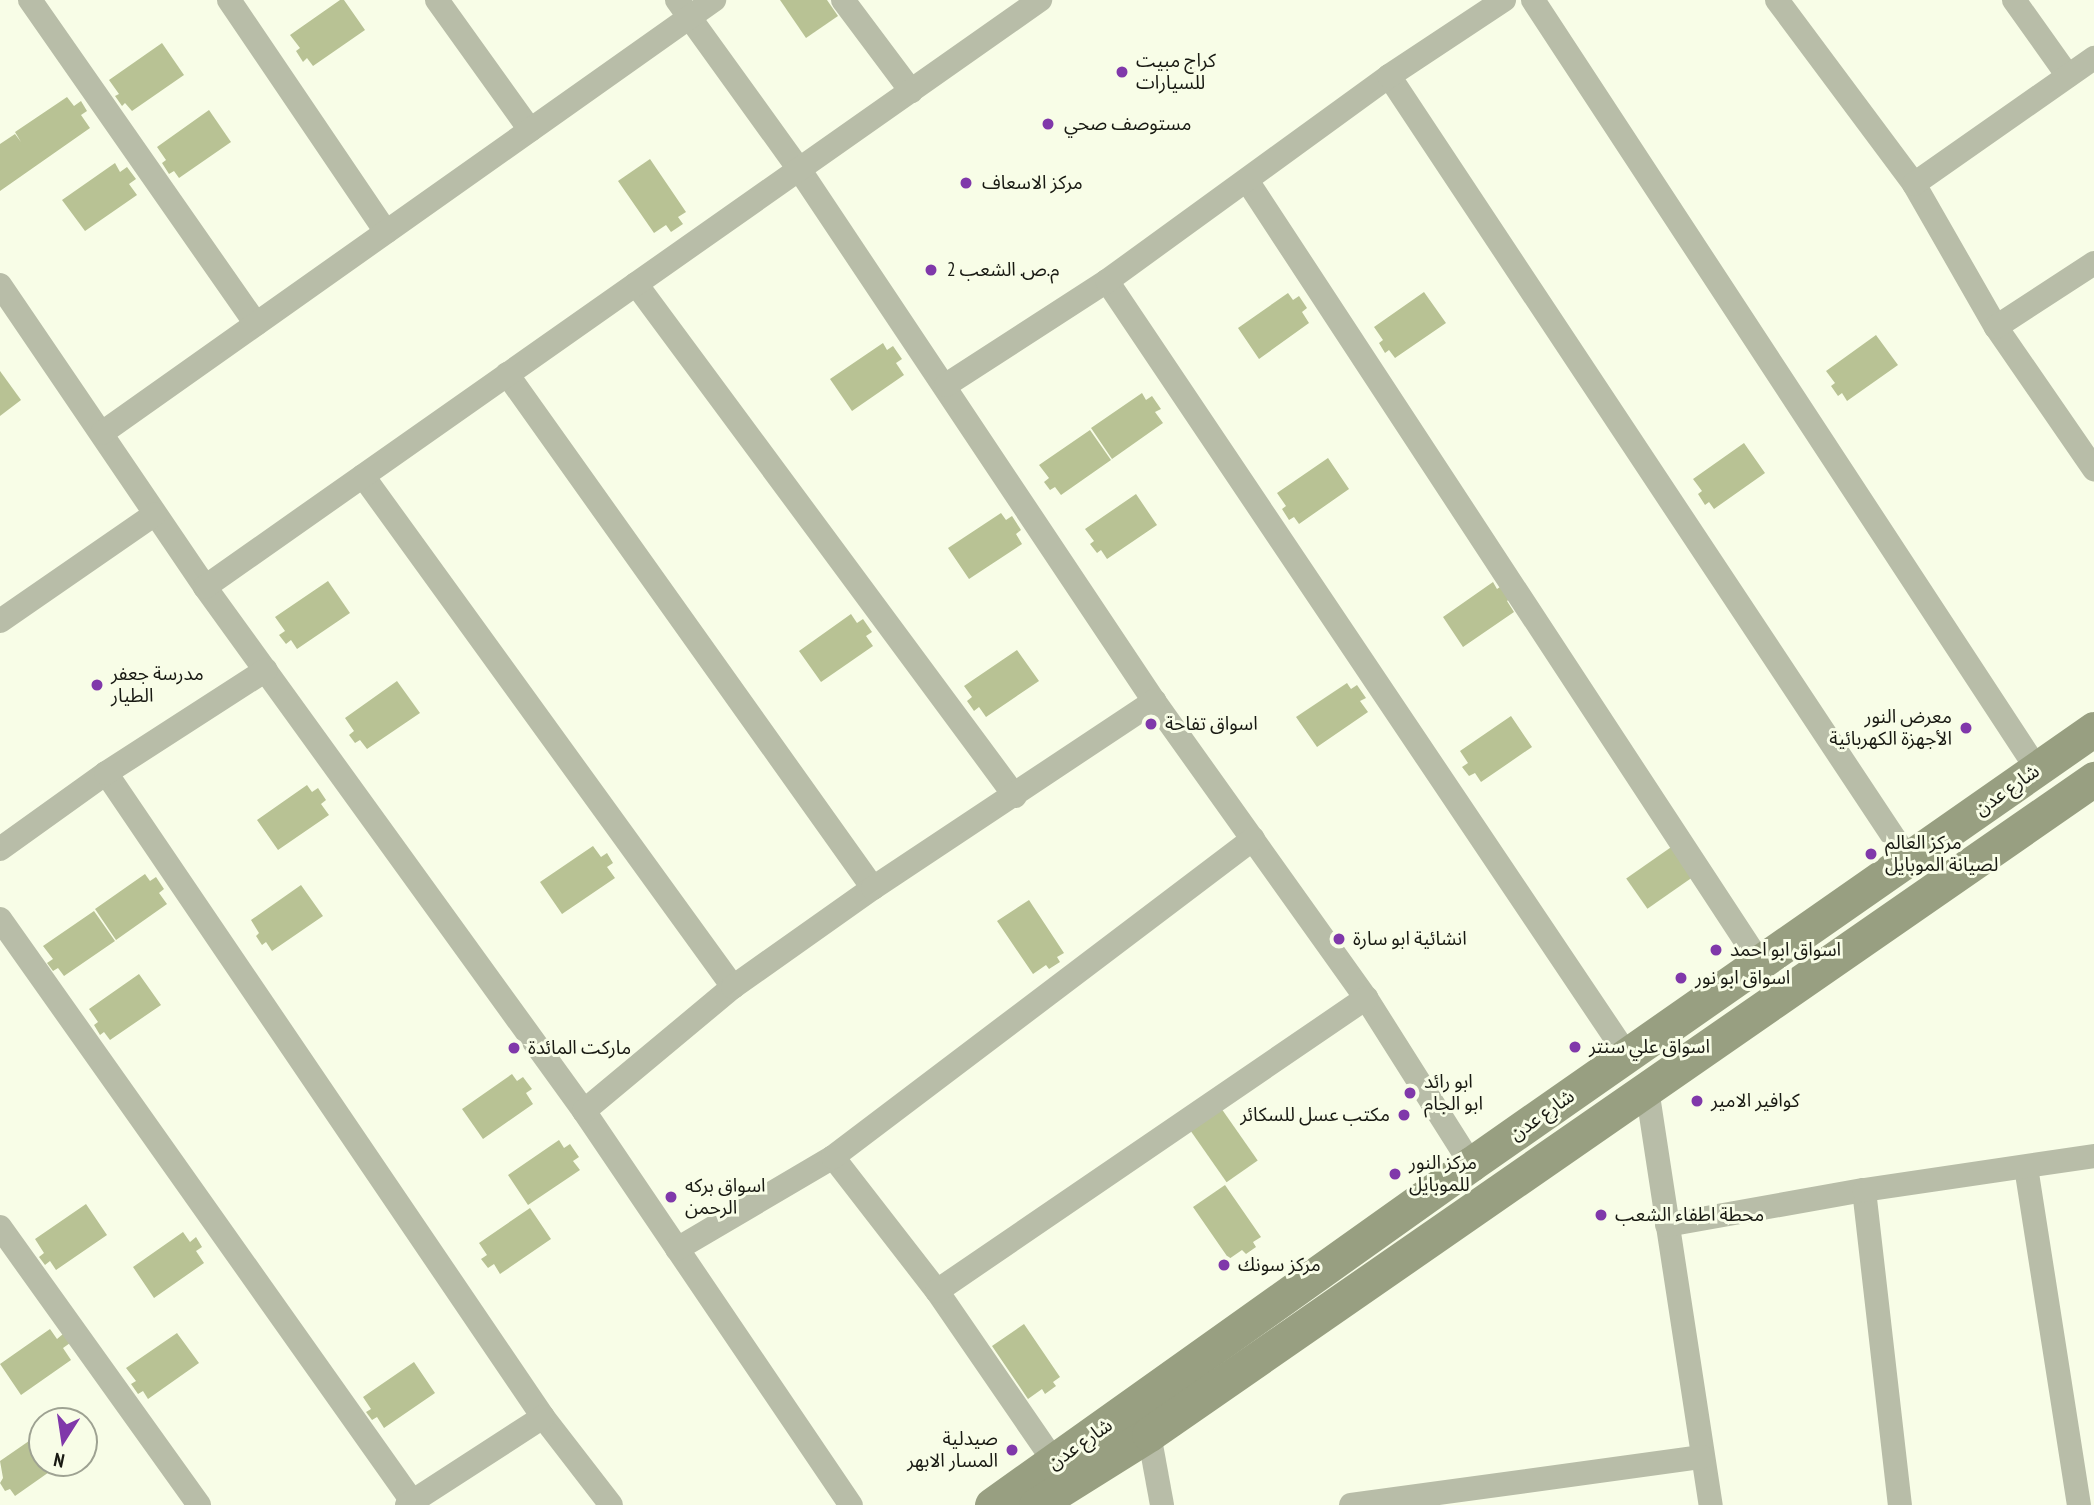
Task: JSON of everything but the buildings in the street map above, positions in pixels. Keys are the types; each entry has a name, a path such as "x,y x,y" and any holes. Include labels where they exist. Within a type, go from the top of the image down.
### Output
{"street":[{"path":"30,0 256,324"},
{"path":"229,0 386,232"},
{"path":"437,0 530,130"},
{"path":"102,433 530,130 683,9 714,0"},
{"path":"843,0 911,90"},
{"path":"205,587 1040,0"},
{"path":"946,385 1107,281 1248,182 1389,76 1504,0"},
{"path":"1533,0 2037,769"},
{"path":"1777,0 1914,184 1996,327 2094,469"},
{"path":"2014,0 2068,76"},
{"path":"683,9 799,169 946,385 1154,701 1366,998 1471,1164"},
{"path":"1914,184 2094,58"},
{"path":"1389,76 1908,859"},
{"path":"1248,182 1760,962"},
{"path":"1996,327 2094,263"},
{"path":"1107,281 1627,1055"},
{"path":"635,284 1015,796"},
{"path":"0,285 205,587 584,1111 851,1505"},
{"path":"507,374 873,888"},
{"path":"362,476 733,987"},
{"path":"0,620 155,514"},
{"path":"0,849 106,773 266,670"},
{"path":"584,1111 733,987 873,888 1154,701"},
{"name":"شارع عدن","path":"992,1505 1471,1164 2094,729"},
{"path":"106,773 543,1417 611,1505"},
{"name":"شارع عدن","path":"1036,1505 1149,1434 2094,779"},
{"path":"677,1250 833,1157 1253,839"},
{"path":"0,919 410,1503 543,1417"},
{"path":"937,1291 1366,998"},
{"path":"1647,1089 1711,1505"},
{"path":"1510,1137 1546,1159"},
{"path":"1667,1225 1864,1190 2094,1156"},
{"path":"833,1157 937,1291 1055,1462"},
{"path":"2026,1167 2079,1505"},
{"path":"1864,1190 1900,1505"},
{"path":"0,1227 199,1505"},
{"path":"1149,1434 1163,1505"},
{"path":"1351,1505 1702,1457"}],"place":[{"name":"كراج مبيت للسيارات","path":"1122,72"},
{"name":"مستوصف صحي","path":"1048,124"},
{"name":"مركز الاسعاف","path":"966,183"},
{"name":"م.ص. الشعب 2","path":"931,270"},
{"name":"مدرسة جعفر الطيار","path":"97,685"},
{"name":"اسواق تفاحة","path":"1151,724"},
{"name":"معرض النور الأجهزة الكهربائية","path":"1966,728"},
{"name":"مركز العالم لصيانة الموبايل","path":"1871,854"},
{"name":"انشائية ابو سارة","path":"1339,939"},
{"name":"اسواق ابو احمد","path":"1716,950"},
{"name":"اسواق ابو نور","path":"1681,978"},
{"name":"اسواق علي سنتر","path":"1575,1047"},
{"name":"ماركت المائدة","path":"514,1048"},
{"name":"ابو رائد ابو الجام","path":"1410,1093"},
{"name":"كوافير الامير","path":"1697,1101"},
{"name":"مكتب عسل للسكائر","path":"1404,1115"},
{"name":"مركز النور للموبايل","path":"1395,1174"},
{"name":"اسواق بركه الرحمن","path":"671,1197"},
{"name":"محطة اطفاء الشعب","path":"1601,1215"},
{"name":"مركز سونك","path":"1224,1265"},
{"name":"صيدلية المسار الابهر","path":"1012,1450"}]}
